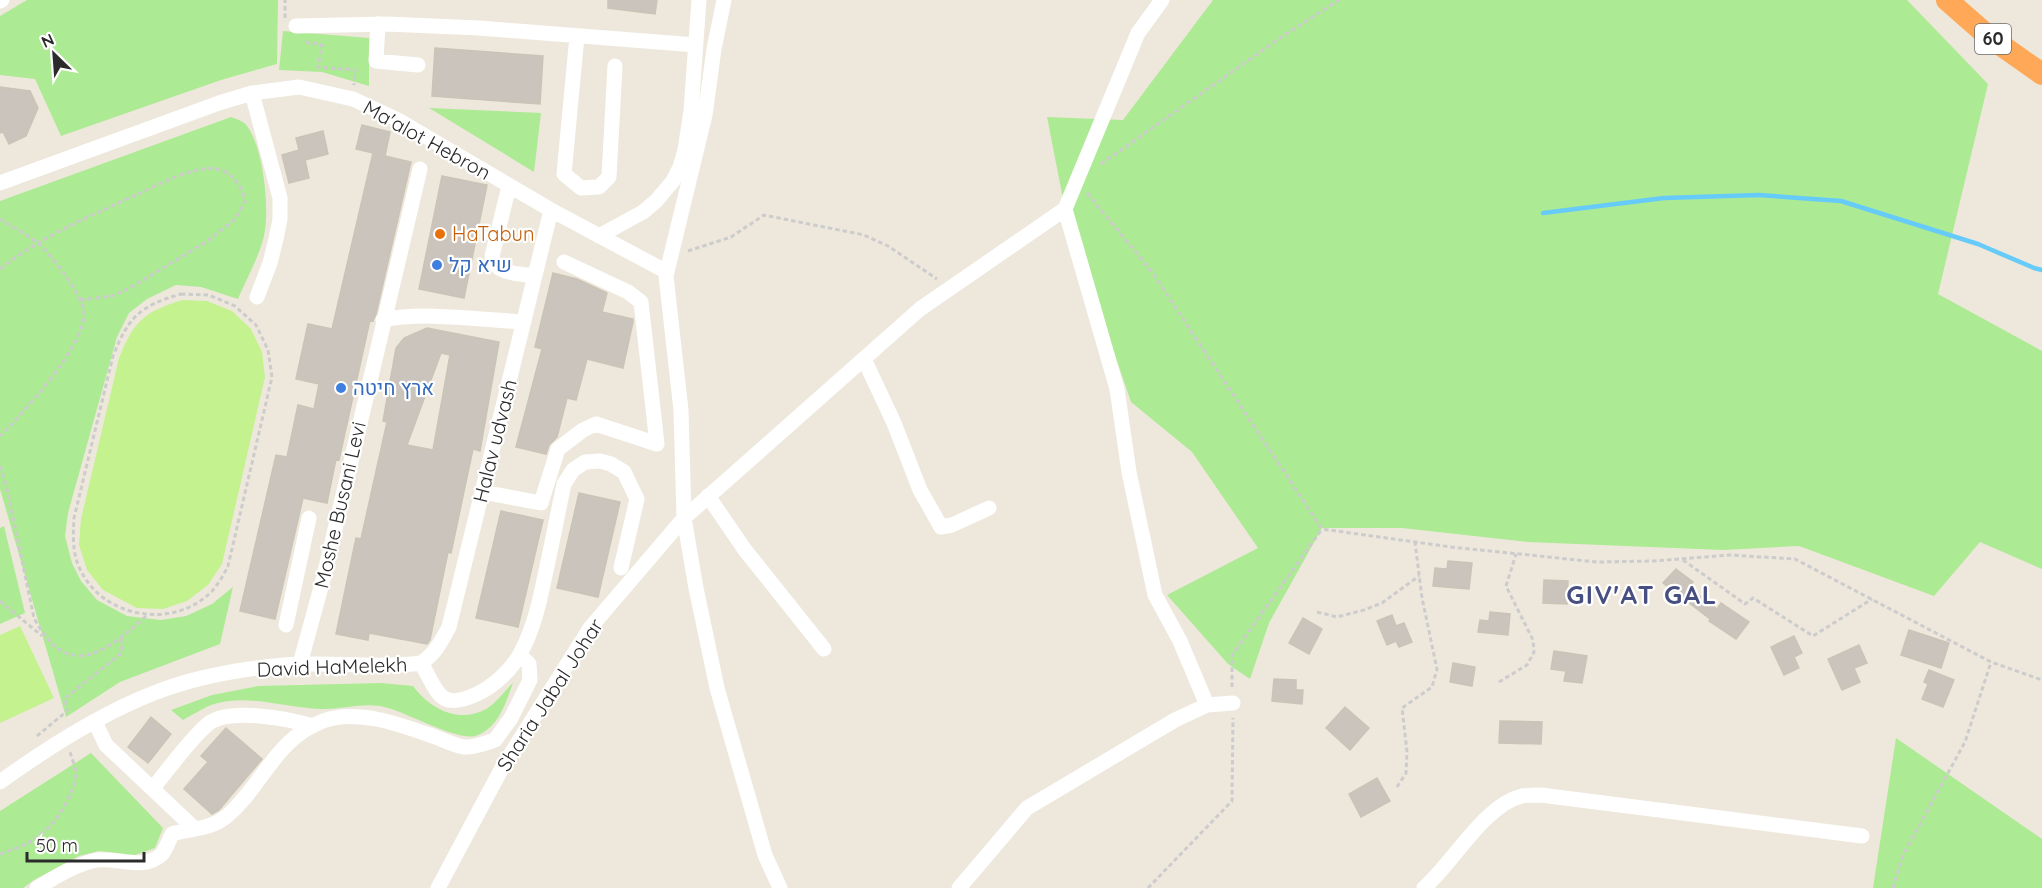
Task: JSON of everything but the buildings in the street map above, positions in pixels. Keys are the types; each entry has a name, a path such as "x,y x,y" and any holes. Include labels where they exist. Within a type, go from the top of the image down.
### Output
{"highway":[{"name":"60","path":"1947,0 1988,36 2042,74"}],"street":[{"path":"599,236 643,212 656,201 680,167 691,111 699,0"},
{"path":"724,0 714,49 705,115 666,276 681,410 684,518 696,588 717,688 765,855 780,888"},
{"path":"1162,0 1138,33 1065,209 1117,389 1129,472 1155,595 1180,641 1207,705"},
{"path":"290,23 479,28 696,45"},
{"path":"378,24 376,61 418,65"},
{"path":"577,36 564,174 581,188 599,187 609,177 615,66"},
{"name":"Ma'alot Hebron","path":"0,183 219,103 252,93 298,87 352,99 398,120 551,210 667,272"},
{"path":"252,93 280,198 280,219 276,239 270,263 256,297"},
{"name":"Moshe Busani Levi","path":"300,664 324,576 420,169"},
{"path":"509,186 492,256 493,264 499,270 535,276"},
{"name":"Sharia Jabal Johar","path":"438,888 502,768 590,628 684,518 920,309 1065,209"},
{"name":"Halav udvash","path":"421,663 440,646 449,627 551,210"},
{"path":"482,492 541,503 558,449 583,430 596,424 657,444 641,302 628,292 564,262"},
{"path":"383,320 399,316 417,316 524,322"},
{"path":"864,359 894,423 920,490 941,527 952,525 989,508"},
{"name":"David HaMelekh","path":"0,782 62,741 154,693 191,681 226,674 300,664 378,666 421,663 438,695 447,700 458,702 488,689 520,655 540,598 564,484 573,470 585,462 600,461 611,464 624,472 637,499 621,568"},
{"path":"708,496 745,550 824,649"},
{"path":"286,625 309,518"},
{"path":"296,579 324,576"},
{"path":"37,888 82,864 100,860 136,864 150,860 161,854 172,834 206,828 227,816 290,741 324,721 346,716 392,722 465,747 495,740 511,718 530,680 529,664 520,655"},
{"path":"959,888 1027,808 1175,720 1207,705 1233,703"},
{"path":"153,788 209,723 218,719 240,716 275,718 313,726"},
{"path":"95,723 106,745 195,829"},
{"path":"1424,888 1437,877 1491,813 1522,796 1541,795 1862,836"}],"path":[{"path":"285,0 290,23"},
{"path":"1339,0 1280,38 1076,181 1152,272 1322,529 1415,542 1597,562 1654,561 1730,555 1795,560 1990,662 2042,680"},
{"path":"303,42 322,45 318,67 355,70 352,99"},
{"path":"0,270 74,223 170,180 206,168 224,171 234,177 241,187 245,202 235,219 206,242 130,288 112,296 80,300"},
{"path":"671,256 731,237 764,215 864,235 888,246 951,288"},
{"path":"0,219 39,244 56,264 80,300 84,314 81,330 59,368 0,436"},
{"path":"0,601 58,651 73,656 85,655 121,639 147,615 164,615 190,607 213,590 228,566 272,377 268,350 256,325 235,306 209,295 181,294 154,302 132,319 123,331 113,356 74,518 73,546 81,573 99,595 135,614 147,615"},
{"path":"0,466 7,489 34,618 44,637"},
{"path":"1397,787 1406,773 1407,752 1402,708 1432,687 1437,669 1422,598 1415,542"},
{"path":"1499,682 1527,665 1534,652 1533,640 1506,586 1516,554"},
{"path":"1682,559 1744,604 1753,598 1813,636 1873,599"},
{"path":"1317,612 1337,617 1364,610 1382,603 1419,576"},
{"path":"35,738 67,711 64,698 122,652 121,639"},
{"path":"1893,888 1903,855 1965,742 1990,662"},
{"path":"0,854 23,846 40,835 70,796 76,774 69,751 62,741"}],"green space":[{"path":"27,0 278,0 277,64 221,80 61,136 35,79 0,75 0,16"},
{"path":"1213,0 1907,0 1988,84 1938,294 2042,351 2042,569 1980,542 1934,596 1799,546 1723,550 1528,542 1402,528 1322,528 1269,623 1250,679 1228,664 1167,595 1258,548 1192,452 1131,402 1065,209 1047,117 1123,120"},
{"path":"283,31 369,38 369,86 322,72 279,70"},
{"path":"429,108 541,113 534,172"},
{"path":"231,117 242,121 253,135 264,176 266,219 264,238 258,255 238,299 201,287 176,285 147,299 129,313 117,337 68,513 65,536 72,563 81,581 97,600 127,616 161,620 186,616 212,604 233,587 220,644 120,682 66,717 0,489 0,201"},
{"path":"182,300 207,301 232,311 251,329 262,352 265,377 222,564 208,585 187,601 163,609 137,608 103,590 87,570 79,545 81,519 124,345 136,327 149,314"},
{"path":"4,526 25,613 0,624 0,528"},
{"path":"20,626 54,698 0,723 0,635"},
{"path":"381,683 413,686 436,707 446,712 466,715 490,707 513,683 504,707 495,721 475,736 457,734 388,708 371,705 320,709 239,700 211,705 183,720 171,710 212,695 258,686"},
{"path":"1896,738 2042,839 2042,888 1873,888"},
{"path":"91,753 163,828 155,848 135,855 99,851 79,856 23,888 0,888 0,811"}],"waterway":[{"path":"1543,213 1664,198 1759,195 1841,201 1978,244 2042,270"}],"place":[{"name":"HaTabun","path":"440,234"},
{"name":"שיא קל","path":"437,265"},
{"name":"ארץ חיטה","path":"341,388"}],"district":[{"name":"GIV'AT GAL","path":"1642,595"}]}
